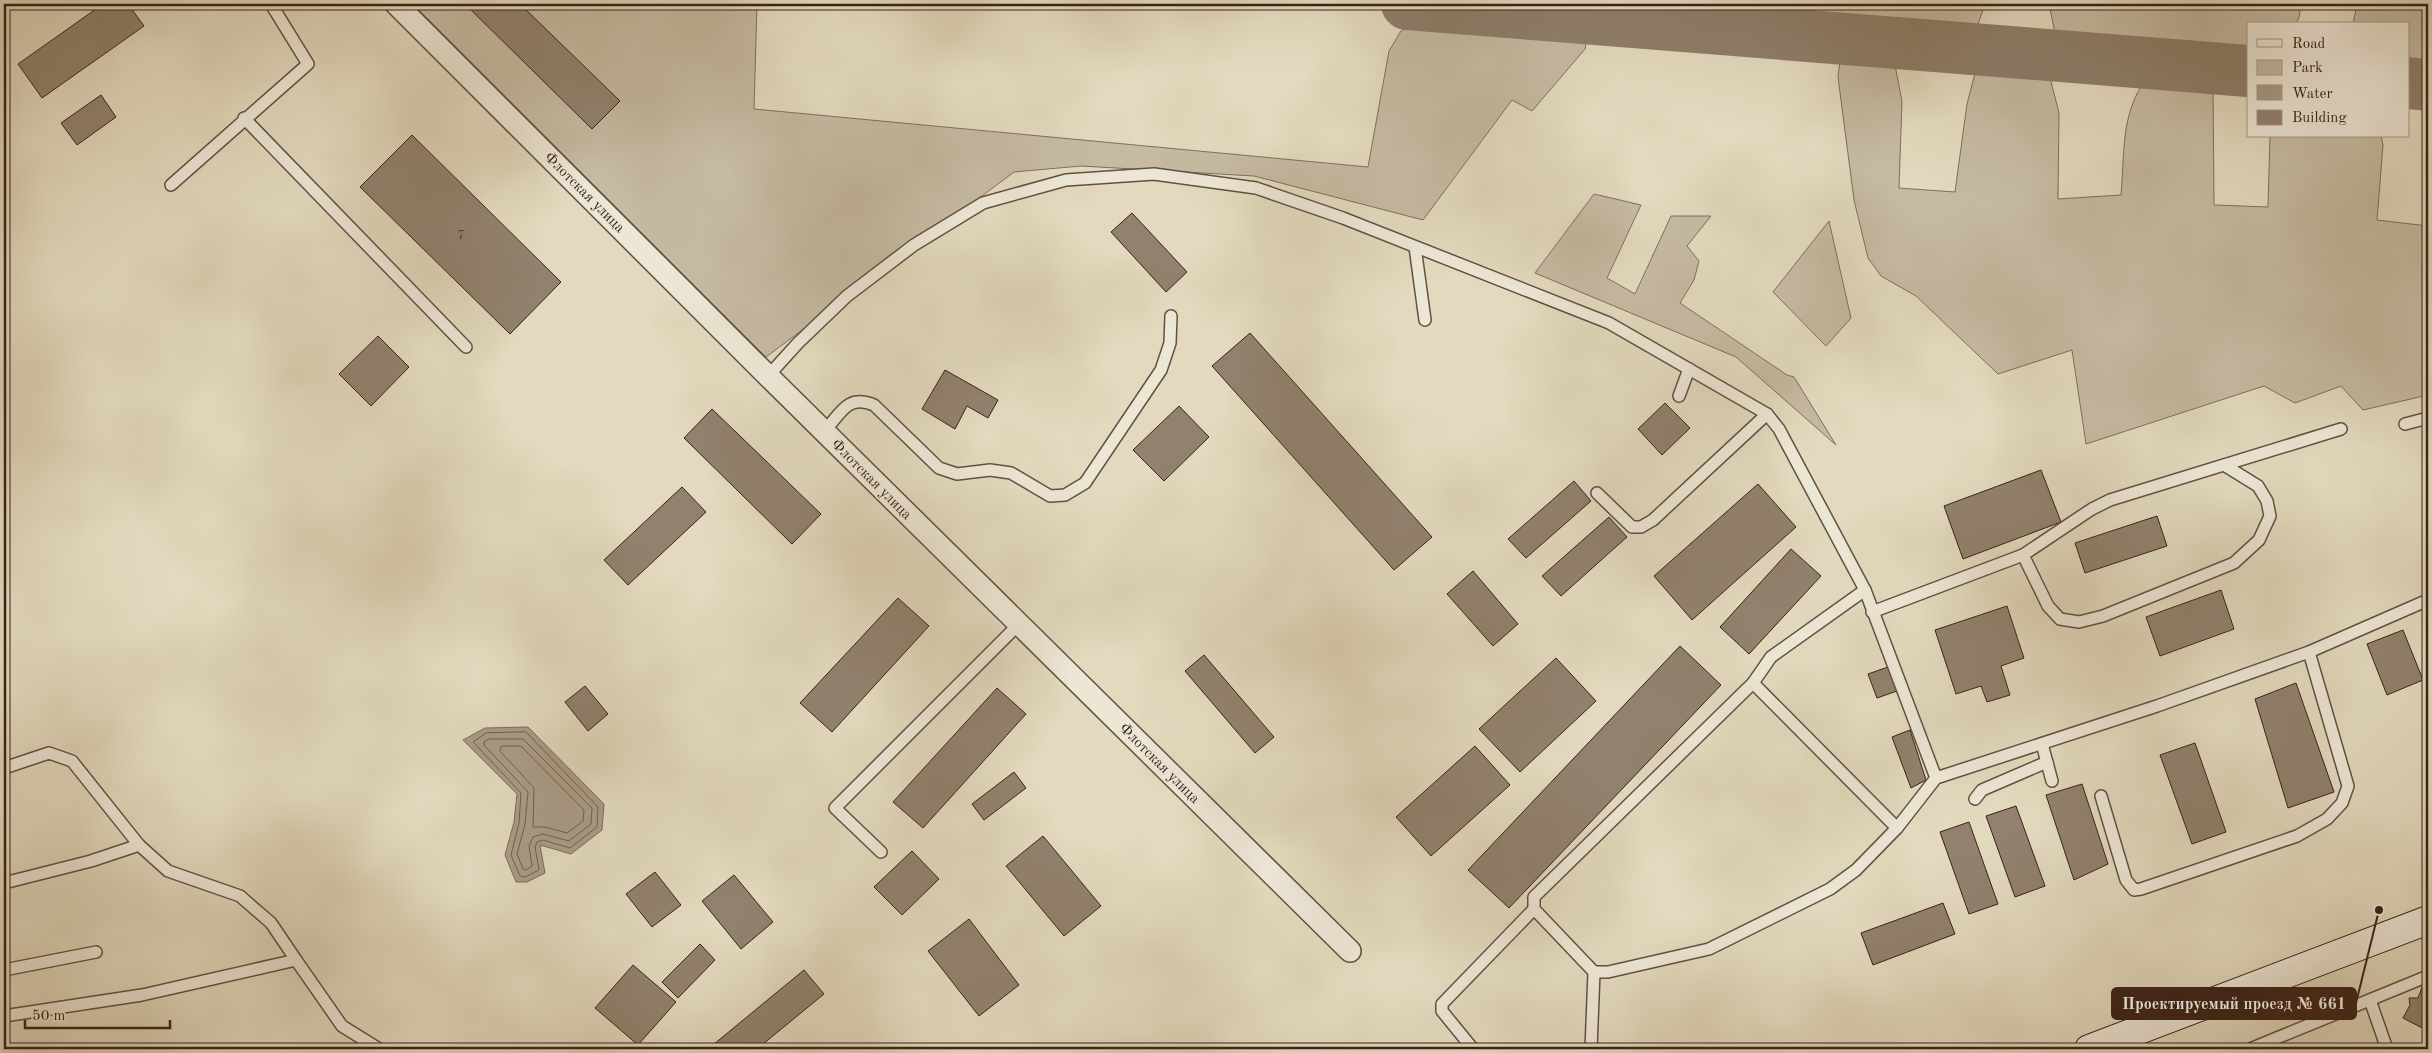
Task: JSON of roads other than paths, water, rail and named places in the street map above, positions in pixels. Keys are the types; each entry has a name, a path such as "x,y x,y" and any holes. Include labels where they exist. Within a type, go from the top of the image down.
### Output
{"main road":[{"path":"2089,1049 2428,920"}],"street":[{"name":"Флотская улица","path":"396,4 824,432 1350,951"}],"lane":[{"path":"170,185 244,118 308,64 272,4"},
{"path":"244,118 466,347"},
{"path":"768,376 798,343 847,296 914,245 983,203 1066,180 1154,174 1256,188 1343,218 1609,323 1767,414 1779,429 1864,590 1936,778"},
{"path":"1415,247 1425,320"},
{"path":"824,432 850,402 861,400 874,406 939,468 957,474 990,470 1011,473 1050,496 1065,495 1085,483 1161,370 1170,343 1171,316"},
{"path":"1679,396 1689,370"},
{"path":"1597,493 1632,527 1642,527 1653,520 1767,414"},
{"path":"2405,424 2428,418"},
{"path":"1872,612 2023,555 2092,509 2110,500 2341,429"},
{"path":"2023,555 2048,606 2060,620 2079,622 2103,616 2234,563 2259,540 2270,516 2266,501 2258,486 2224,465"},
{"path":"1591,1049 1594,972 1534,909 1534,897 1753,683 1772,657 1864,590"},
{"path":"1594,972 1608,972 1709,949 1830,889 1856,870 1897,828 1936,778 2157,706 2309,652 2428,600"},
{"path":"881,852 835,808 1019,624"},
{"path":"2101,796 2126,880 2134,890 2297,836 2327,818 2342,803 2348,786 2309,652"},
{"path":"1753,683 1897,828"},
{"path":"2042,744 2052,781"},
{"path":"4,768 49,754 72,761 139,845 168,871 240,896 271,923 342,1026 379,1049"},
{"path":"1975,799 1982,790 2047,762"},
{"path":"4,883 91,861 139,845"},
{"path":"1473,1049 1442,1011 1442,1004 1534,909"},
{"path":"4,970 96,952"},
{"path":"4,1016 142,995 296,960"},
{"path":"2250,1049 2266,1046 2428,976"},
{"path":"2370,1000 2387,1049"}],"water":[{"path":"528,727 604,804 602,830 571,854 540,845 545,873 527,882 516,882 505,855 514,822 517,794 463,740 485,728"}],"place":[{"name":"Проектируемый проезд № 661","path":"2379,910"}]}
